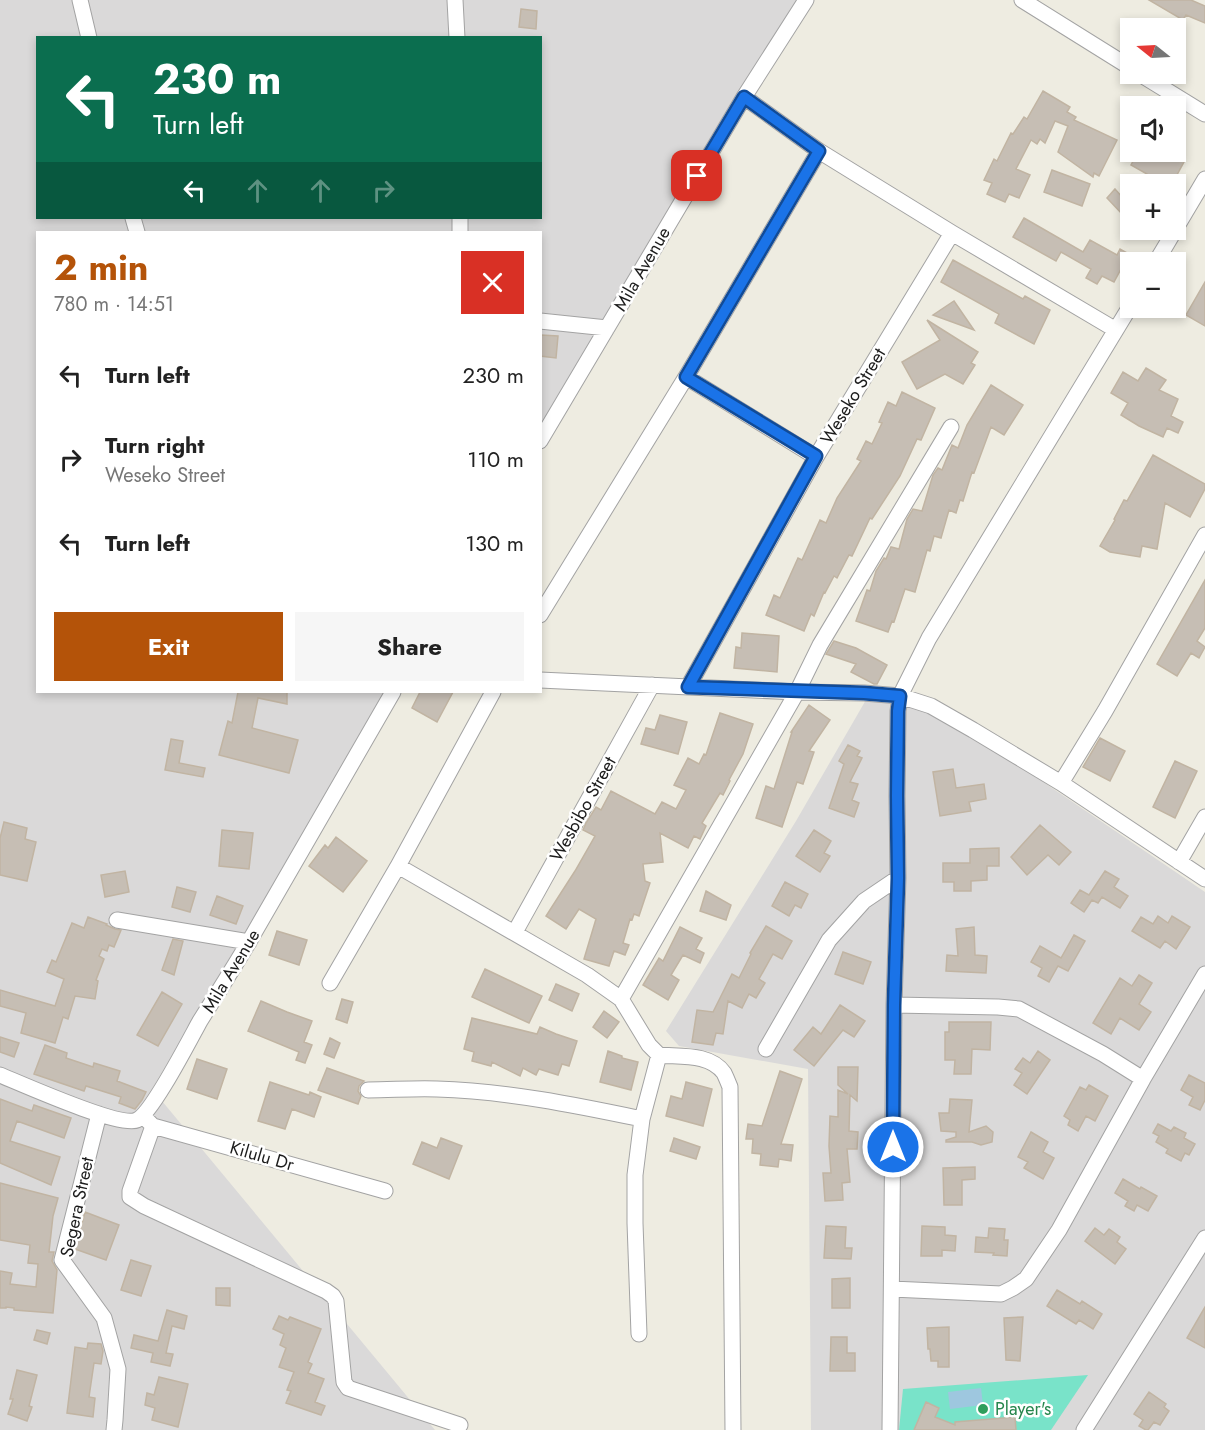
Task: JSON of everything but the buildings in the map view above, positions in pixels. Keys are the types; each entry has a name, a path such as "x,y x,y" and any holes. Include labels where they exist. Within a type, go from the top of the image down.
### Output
{"street":[{"path":"80,0 89,36"},
{"path":"455,0 457,36"},
{"name":"Mila Avenue","path":"542,438 744,97 806,0"},
{"path":"1022,0 1120,61"},
{"path":"1156,84 1205,114"},
{"path":"744,97 819,151 1116,330"},
{"path":"542,612 686,377 819,151"},
{"path":"1186,212 1205,179"},
{"name":"Weseko Street","path":"688,687 816,456 952,233"},
{"path":"890,1430 900,696 929,638 1123,318"},
{"path":"542,321 607,328"},
{"path":"686,377 816,456"},
{"path":"621,999 797,692 820,645 951,427"},
{"path":"1061,783 1105,711 1205,535"},
{"path":"542,680 900,696 931,706 973,730 1061,783 1205,879"},
{"name":"Wesbibo Street","path":"515,932 652,686"},
{"name":"Mila Avenue","path":"392,693 167,1080 148,1121 130,1197 144,1206 326,1291 336,1301 344,1382 348,1388 459,1425"},
{"path":"330,982 398,866 492,693"},
{"path":"1179,862 1205,817"},
{"path":"398,866 515,932 587,975 621,999 649,1045 659,1055 704,1059 715,1064 723,1072 730,1087 733,1430"},
{"path":"766,1049 829,940 864,901 898,878"},
{"path":"117,920 249,942"},
{"path":"892,1290 1000,1294 1026,1279 1059,1230 1143,1079 1205,974"},
{"path":"894,1005 1019,1009 1103,1054 1143,1079"},
{"path":"639,1334 634,1223 635,1175 642,1119 659,1055"},
{"path":"0,1075 79,1108 128,1122 148,1121"},
{"path":"368,1090 436,1088 488,1092 591,1108 642,1119"},
{"name":"Segera Street","path":"99,1114 62,1260 104,1318 118,1369 114,1430"},
{"name":"Kilulu Dr","path":"148,1121 385,1191"},
{"path":"1084,1430 1205,1238"}],"shaded area":[{"path":"0,0 804,0 542,438 542,231 36,231 36,693 389,693 152,1089 435,1430 0,1430"},
{"path":"874,686 936,709 1205,892 1205,1430 811,1430 808,1069 679,1046 666,1031 796,821"}],"green space":[{"name":"Player's","path":"1088,1375 1051,1430 899,1430 903,1389"}],"water":[{"path":"981,1388 983,1405 950,1409 948,1392"}],"place":[{"name":"Player's","path":"983,1409"}],"route":[{"path":"697,176 744,97 819,151 686,377 816,456 688,687 900,696 893,1147"}]}
